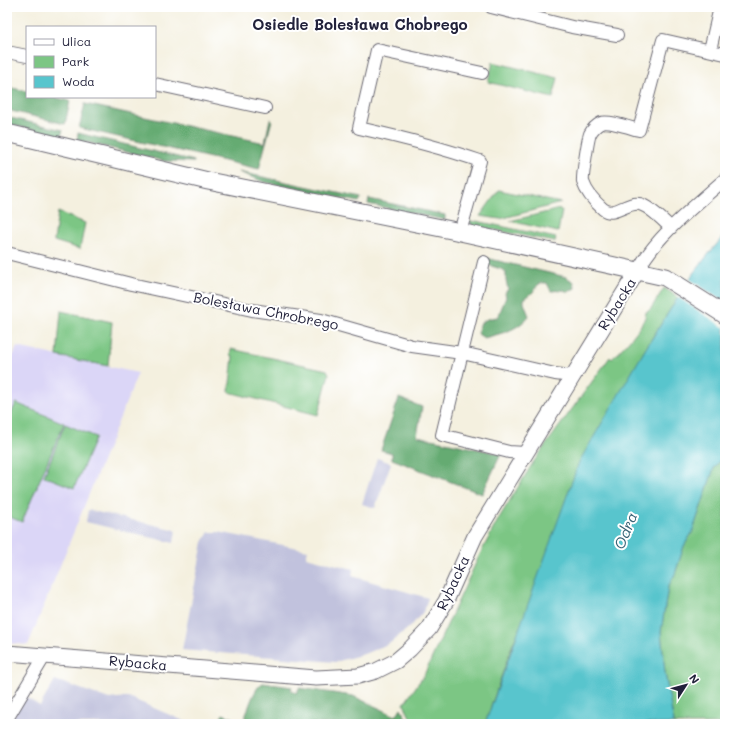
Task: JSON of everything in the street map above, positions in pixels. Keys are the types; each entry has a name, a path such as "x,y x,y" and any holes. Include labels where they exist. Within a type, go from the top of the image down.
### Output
{"main road":[{"path":"7,133 208,181 638,270 664,277 725,315"}],"street":[{"path":"491,7 508,9 516,14 617,35"},
{"path":"710,50 720,7"},
{"path":"608,212 602,208 586,190 583,181 590,134 598,125 604,122 639,130 663,40 725,54"},
{"path":"460,232 480,161 412,141 358,128 377,50 482,73"},
{"path":"7,52 26,56"},
{"path":"156,84 265,108"},
{"name":"Rybacka","path":"7,653 316,678 358,676 376,671 396,661 424,635 434,622 446,601 475,536 649,253 671,228 725,178"},
{"path":"596,218 608,212 638,204 652,212 671,228"},
{"name":"Bolesława Chrobrego","path":"7,253 131,284 252,310 321,320 389,336 412,346 462,353 555,374 572,376"},
{"path":"484,262 442,436 508,452 525,453"},
{"path":"7,719 44,657"}],"shaded area":[{"path":"17,347 138,373 28,645 7,643 7,369"},
{"path":"377,458 391,463 375,508 362,504"},
{"path":"88,510 176,530 174,543 86,522"},
{"path":"209,532 218,532 308,550 306,557 353,569 352,576 428,598 423,612 411,626 390,643 364,654 335,662 182,650 203,542"},
{"path":"55,680 109,699 128,697 191,724 8,724 25,697 40,706"}],"green space":[{"path":"493,62 558,78 553,98 488,82"},
{"path":"7,87 26,91 26,98 57,98 70,101 65,124 7,110"},
{"path":"85,104 265,143 270,119 272,120 259,169 79,128"},
{"path":"7,117 63,130 61,136 7,124"},
{"path":"78,133 194,162 164,161 77,140"},
{"path":"239,172 361,198 359,202 264,182"},
{"path":"499,190 561,203 500,219 480,216"},
{"path":"369,199 445,215 445,220 368,204"},
{"path":"560,209 562,211 558,232 510,221"},
{"path":"58,212 85,223 80,249 54,241"},
{"path":"470,221 556,238 555,242 471,225"},
{"path":"486,258 566,277 574,282 575,288 568,292 564,290 551,291 547,283 540,284 524,299 529,316 524,321 509,331 484,338 478,334 479,326 487,319 498,317 506,297 505,293 508,289 506,272 485,264"},
{"path":"664,288 678,297 646,348 512,646 485,724 413,724 404,704 424,675 479,556 499,518 534,461 610,357 612,359 638,330 646,312 650,310"},
{"path":"61,311 112,322 108,366 57,356"},
{"path":"231,349 327,370 329,374 318,415 229,392 233,356 230,355"},
{"path":"399,398 422,407 417,436 501,454 482,494 392,459 392,453 381,450"},
{"path":"16,403 64,423 22,522 7,516 7,423"},
{"path":"65,424 96,437 74,488 44,476"},
{"path":"725,453 725,724 674,724 665,673 661,632 668,587 675,574 684,546 692,533 714,468"},
{"path":"263,683 292,687 291,691 297,693 299,688 353,696 396,716 401,708 409,724 218,724 223,714 243,722 256,690"}],"water":[{"name":"Odra","path":"725,234 725,453 714,468 692,533 684,546 675,574 668,587 661,632 665,673 674,724 485,724 579,462 646,348 694,272"}],"pier":[{"path":"688,278 725,303 725,328 676,296"}],"district":[{"name":"Osiedle Bolesława Chobrego","path":"360,25"}]}
